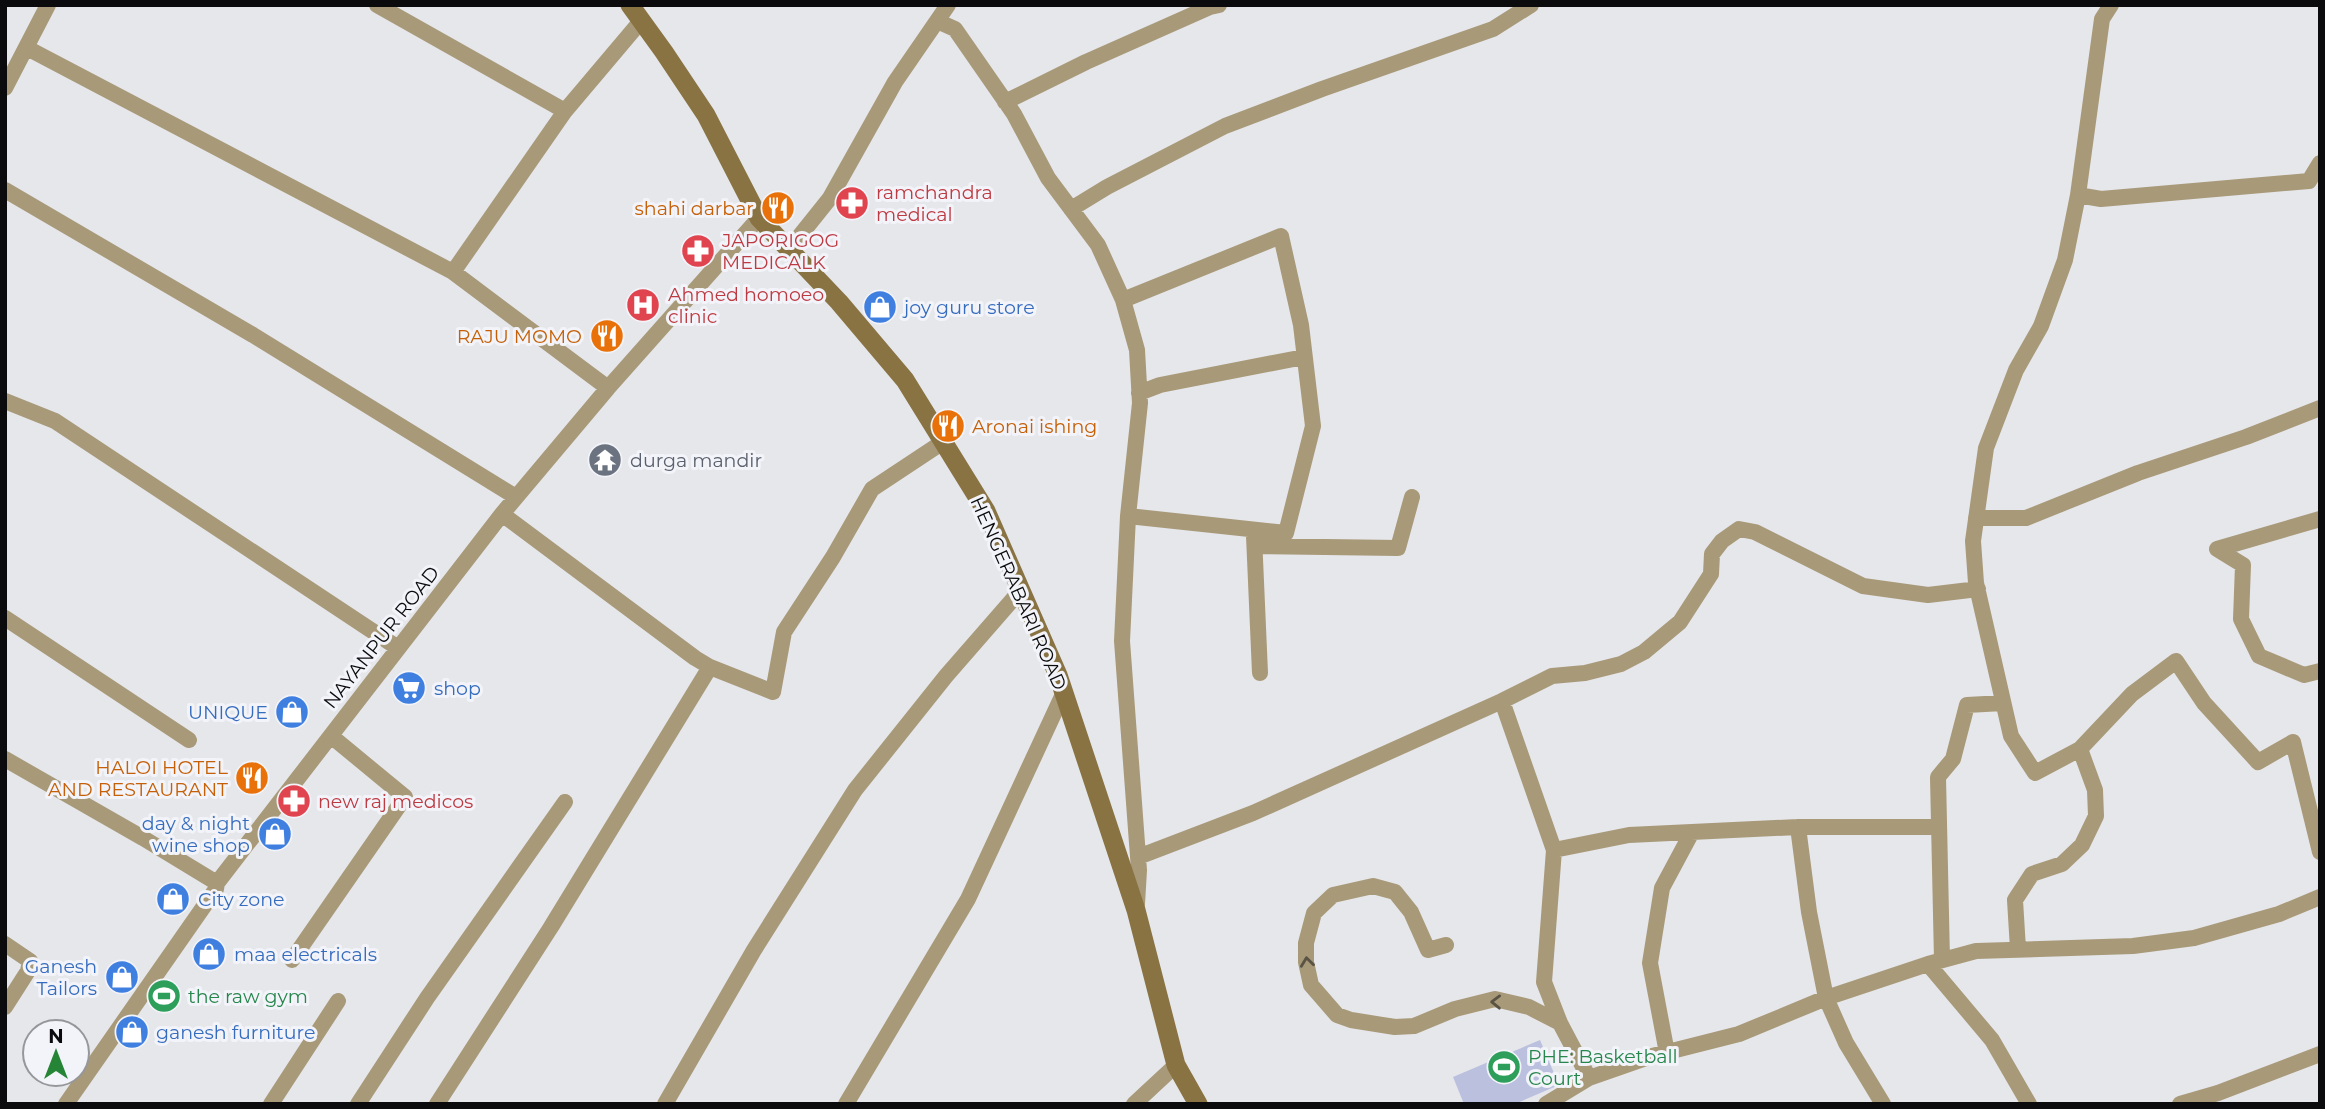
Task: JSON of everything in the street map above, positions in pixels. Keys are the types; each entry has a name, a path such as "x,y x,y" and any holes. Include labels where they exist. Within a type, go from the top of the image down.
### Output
{"main road":[{"name":"HENGERABARI ROAD","path":"635,13 706,116 759,218 839,302 905,380 986,511 1064,692 1136,910 1176,1065 1198,1104"}],"street":[{"path":"5,88 48,5"},
{"path":"377,5 565,111"},
{"path":"790,248 830,198 895,82 948,5"},
{"path":"1005,102 1098,57 1219,5"},
{"path":"1071,209 1107,187 1225,126 1493,29 1531,5"},
{"path":"2111,5 2102,19 2078,195 2065,260 2041,326 2016,370 1986,448 1976,518 1973,541 1978,589 2011,736 2035,773 2081,749 2132,694 2176,662 2204,703 2258,762 2293,743 2320,852"},
{"path":"453,272 635,13"},
{"path":"937,20 955,29 1005,102 1048,178 1098,245 1123,300 1137,350 1139,393 1128,516 1122,641 1138,857 1136,910"},
{"path":"27,48 453,272 608,387"},
{"path":"2078,195 2101,199 2309,181 2320,163"},
{"path":"5,190 253,335 516,497"},
{"name":"NAYANPUR ROAD","path":"66,1104 216,889 217,883 502,514 608,387 759,218"},
{"path":"1123,300 1281,236 1301,325 1312,426 1286,533 1254,538"},
{"path":"1139,393 1160,385 1304,357"},
{"path":"5,401 55,421 398,649"},
{"path":"1976,518 2026,518 2138,473 2246,437 2320,408"},
{"path":"502,514 710,667 774,692 784,632 833,557 872,489 943,442"},
{"path":"1128,516 1254,538 1398,548 1412,497"},
{"path":"2320,519 2217,549 2243,565 2241,619 2259,656 2304,675 2320,671"},
{"path":"1138,857 1253,813 1552,676 1585,673 1621,664 1644,652 1680,622 1711,574 1712,554 1722,541 1739,528 1755,532 1863,586 1928,595 1978,589"},
{"path":"1254,538 1260,673"},
{"path":"665,1104 754,950 855,790 946,676 1021,590"},
{"path":"5,618 189,740"},
{"path":"437,1104 551,927 710,667"},
{"path":"846,1104 968,899 1064,692"},
{"path":"1502,701 1554,850 1544,982 1560,1023 1589,1078"},
{"path":"2003,703 1968,705 1953,759 1938,777 1935,962 1992,1040 2029,1104"},
{"path":"292,960 405,797 331,736"},
{"path":"2018,949 2015,900 2032,874 2062,864 2082,845 2096,816 2095,790 2081,749"},
{"path":"5,759 217,883"},
{"path":"358,1104 427,998 565,802"},
{"path":"1554,850 1629,835 1798,828 1939,827"},
{"path":"1798,828 1809,912 1826,998 1846,1043 1883,1104"},
{"path":"1667,1053 1650,963 1662,888 1692,832"},
{"path":"1446,945 1428,950 1411,912 1395,892 1373,886 1333,895 1314,914 1306,943 1306,962 1311,985 1337,1015 1350,1020 1395,1027 1414,1026 1455,1009 1494,999 1529,1007 1560,1023"},
{"path":"1546,1104 1589,1078 1739,1034 1826,998 1976,951 2133,946 2193,938 2279,914 2320,897"},
{"path":"5,944 30,961 29,971 5,1007"},
{"path":"271,1104 338,1001"},
{"path":"2180,1104 2218,1093 2320,1054"},
{"path":"1134,1104 1176,1065"}],"shaded area":[{"path":"1540,1040 1559,1085 1515,1104 1464,1104 1453,1077"}],"place":[{"name":"ramchandra medical","path":"852,203"},
{"name":"shahi darbar","path":"778,208"},
{"name":"JAPORIGOG MEDICALK","path":"698,251"},
{"name":"Ahmed homoeo clinic","path":"643,305"},
{"name":"joy guru store","path":"880,307"},
{"name":"RAJU MOMO","path":"607,336"},
{"name":"Aronai ishing","path":"948,426"},
{"name":"durga mandir","path":"605,460"},
{"name":"shop","path":"409,688"},
{"name":"UNIQUE","path":"292,712"},
{"name":"HALOI HOTEL AND RESTAURANT","path":"252,778"},
{"name":"new raj medicos","path":"294,801"},
{"name":"day & night wine shop","path":"275,834"},
{"name":"City zone","path":"173,899"},
{"name":"maa electricals","path":"209,954"},
{"name":"Ganesh Tailors","path":"122,977"},
{"name":"the raw gym","path":"164,996"},
{"name":"ganesh furniture","path":"132,1032"},
{"name":"PHE: Basketball Court","path":"1504,1067"}]}
